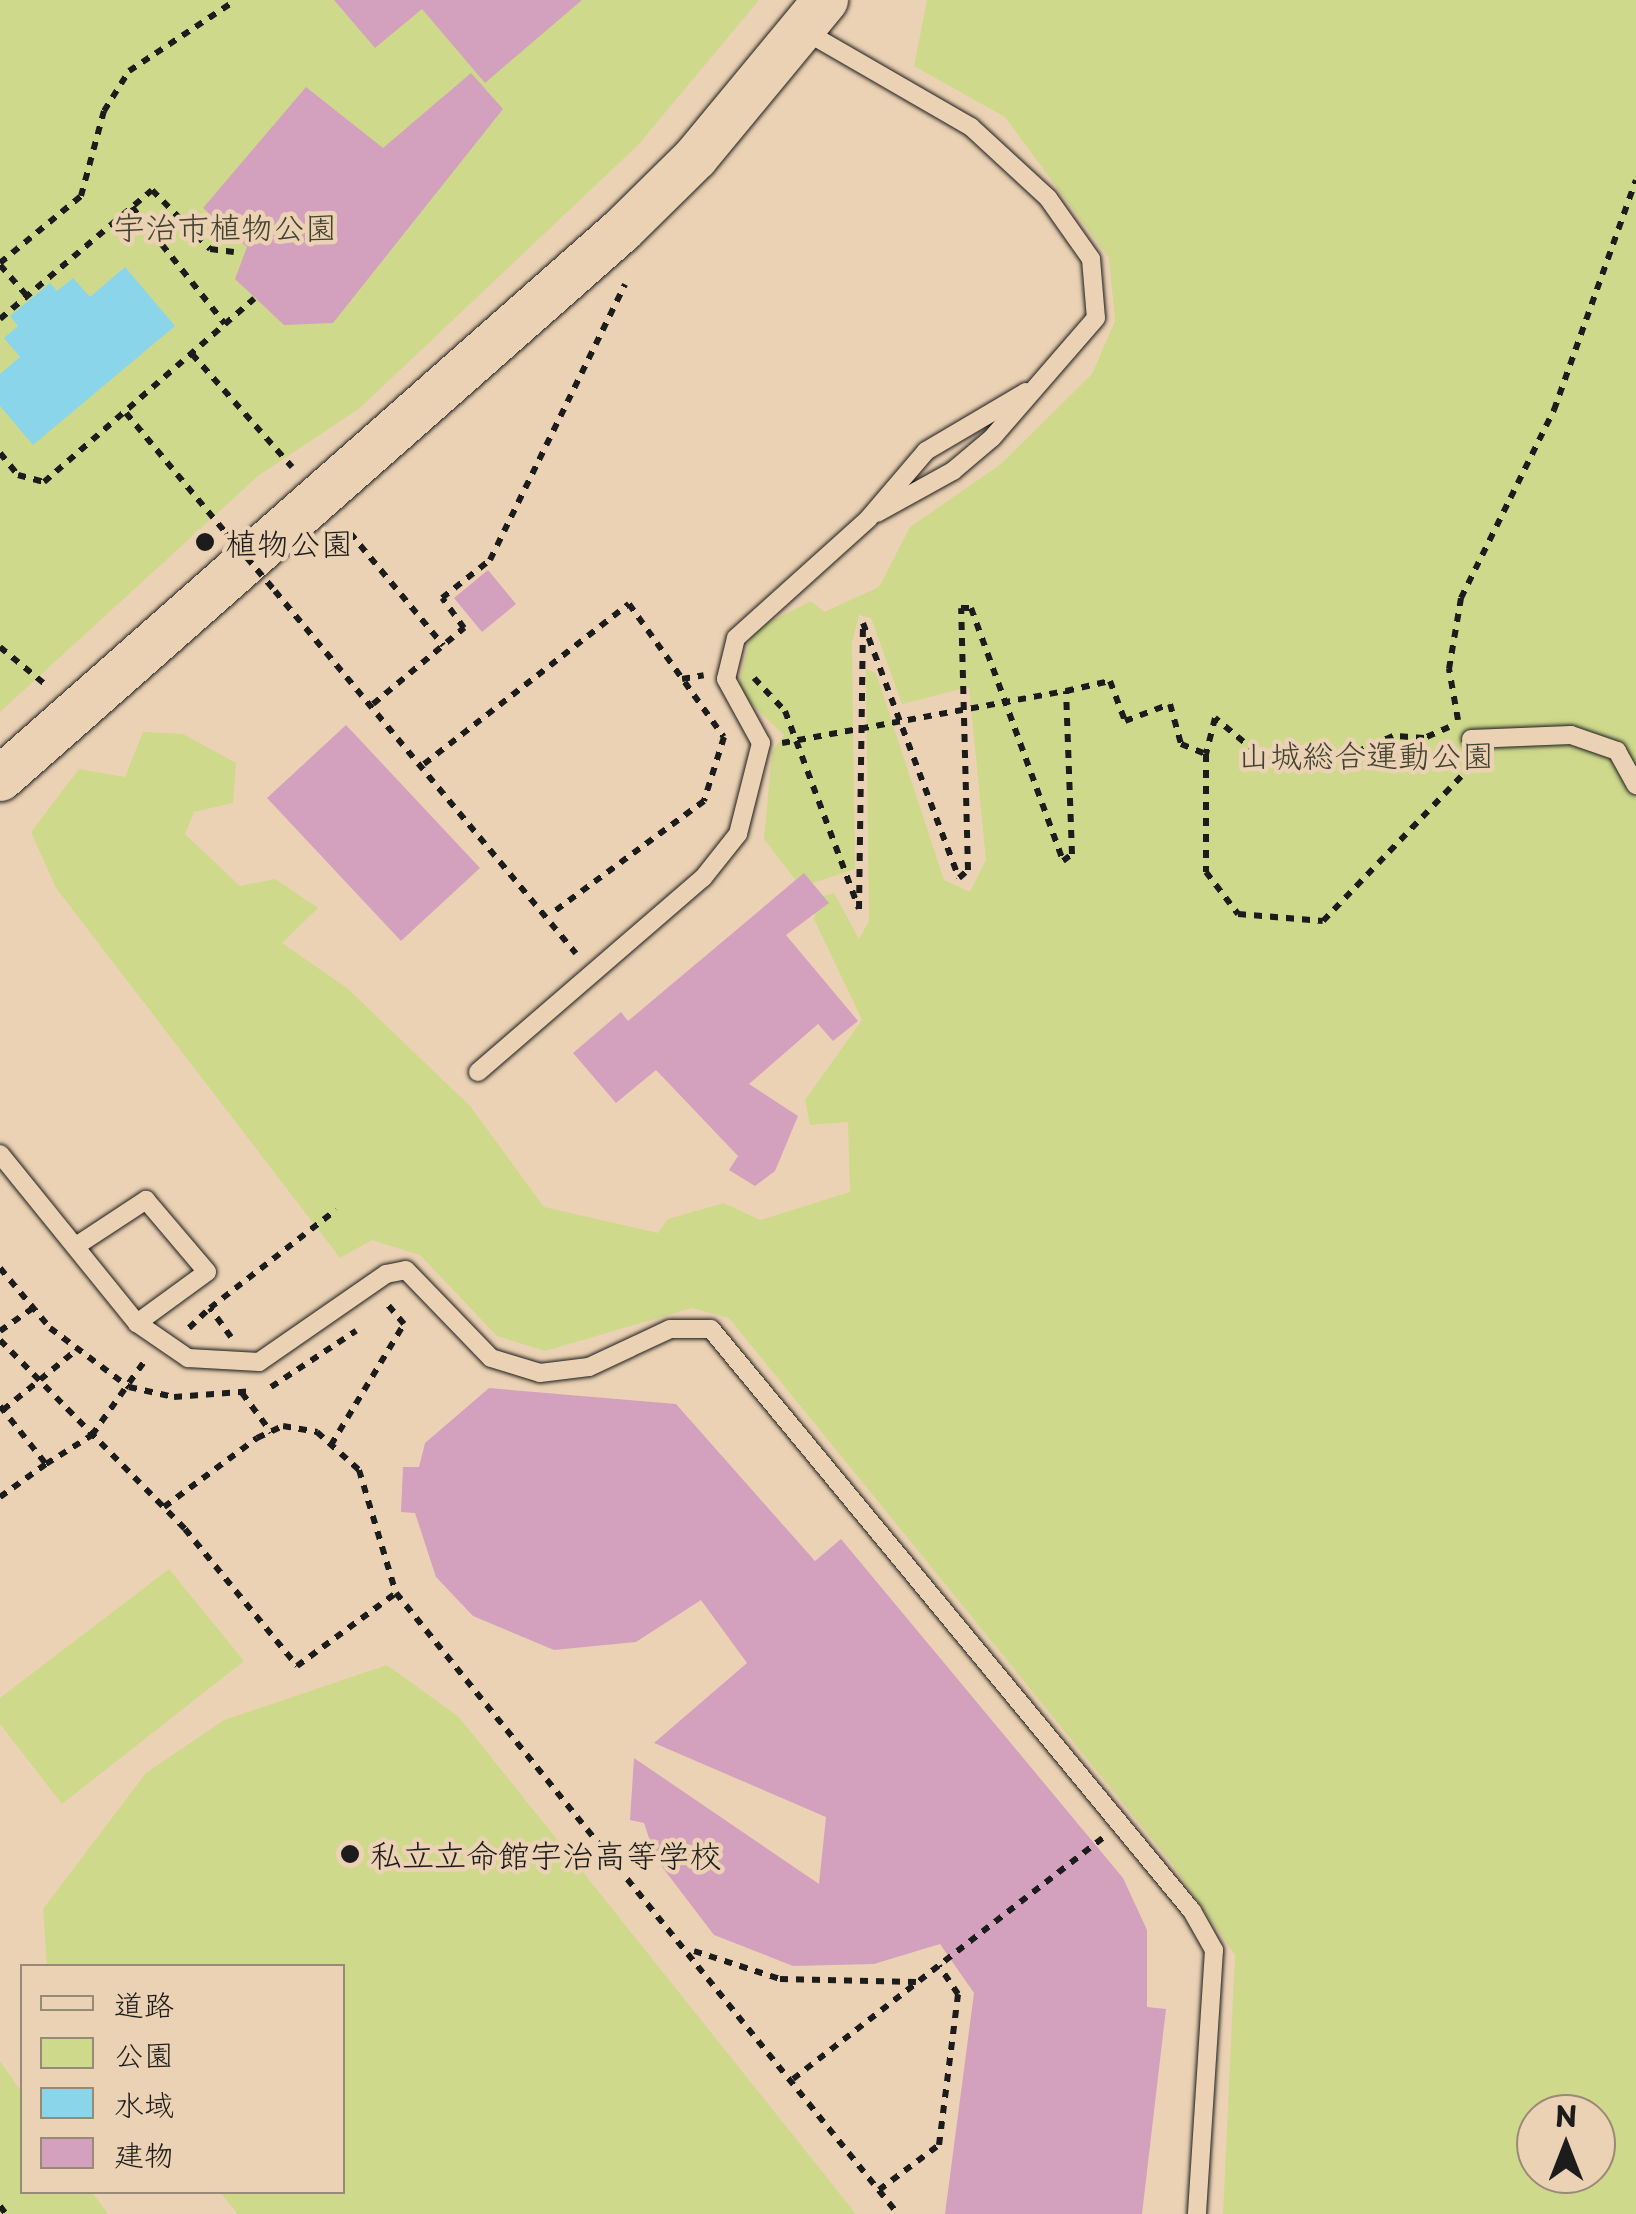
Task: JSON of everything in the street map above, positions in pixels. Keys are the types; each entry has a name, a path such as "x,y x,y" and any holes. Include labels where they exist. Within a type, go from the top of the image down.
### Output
{"street":[{"path":"0,778 621,230 814,15"}],"lane":[{"path":"814,15 972,127 1048,198 1091,260 1096,318 953,472 868,518"},
{"path":"478,1072 703,878 738,834 761,743 731,701 736,638 868,518 926,451 1026,392"},
{"path":"1470,740 1571,735 1617,752 1636,785"},
{"path":"0,1154 138,1322 188,1358 259,1362 386,1274 406,1270 491,1358 540,1372 589,1366 670,1329 711,1329 1116,1828 1192,1911 1214,1950 1198,2214"},
{"path":"76,1246 146,1200 207,1272 138,1322"}],"path":[{"path":"27,296 0,264 81,196 104,110 129,71 236,0"},
{"path":"1460,723 1424,738 1393,736 1320,768 1298,757 1268,762 1215,718 1206,754 1206,872 1238,914 1297,924 1323,921 1474,773 1470,740 1460,723 1449,668 1461,598 1554,410 1636,180"},
{"path":"0,319 152,190 210,249 234,252"},
{"path":"132,207 225,324"},
{"path":"372,704 464,628 442,598 490,560 625,284"},
{"path":"0,453 18,475 44,482 254,299"},
{"path":"192,354 292,467"},
{"path":"126,413 552,914 594,972"},
{"path":"350,534 443,646"},
{"path":"424,764 629,604 724,737 704,802 552,914"},
{"path":"739,670 765,683 796,740 859,909 859,729 864,623 959,878 968,870 961,608 971,608 1063,861 1072,854 1066,691"},
{"path":"0,647 47,685"},
{"path":"782,743 1110,680 1124,721 1170,704 1181,744 1206,754"},
{"path":"0,1497 92,1434 128,1372 336,1210"},
{"path":"0,1331 33,1308"},
{"path":"210,1308 236,1361 242,1393 272,1432"},
{"path":"0,1340 164,1508 298,1666 396,1593"},
{"path":"46,1464 2,1408 40,1382 75,1350"},
{"path":"164,1508 272,1432 317,1432 359,1470 396,1593 692,1950 898,2214"},
{"path":"793,2079 1116,1828"},
{"path":"692,1950 780,1979 918,1982"},
{"path":"879,2190 940,2145 958,1994 939,1966"},
{"path":"0,2206 6,2214"}],"green space":[{"name":"宇治市植物公園","path":"0,0 759,0 638,145 360,408 258,476 0,712"},
{"name":"山城総合運動公園","path":"927,0 1636,0 1636,2214 1223,2214 1235,1955 1170,1861 729,1318 692,1308 545,1351 497,1336 420,1255 372,1240 340,1258 56,888 31,832 79,769 125,777 143,732 183,734 236,763 233,803 194,812 185,834 240,886 275,879 318,908 282,943 347,988 470,1106 544,1207 658,1233 668,1219 724,1203 760,1220 850,1192 848,1122 810,1125 805,1100 862,1020 814,919 820,897 834,893 859,939 869,921 866,669 876,673 944,880 970,892 986,860 969,687 902,704 871,618 859,615 852,643 855,869 801,887 764,839 772,752 784,735 737,690 752,631 811,601 824,612 879,587 910,527 1001,464 1092,374 1115,321 1109,258 1005,117 914,66"},
{"path":"169,1569 244,1661 62,1804 0,1724 0,1698"},
{"path":"387,1665 459,1717 856,2214 238,2214 222,2194 345,2194 345,1964 47,1964 43,1909 146,1773 224,1720"},
{"path":"0,2061 20,2090 20,2194 93,2194 108,2214 0,2214"}],"water":[{"path":"125,267 175,326 33,445 0,406 0,374 20,357 4,338 18,326 10,316 50,283 57,291 73,278 90,297"}],"building":[{"path":"334,0 582,0 485,83 422,9 375,48"},
{"path":"471,73 503,109 333,323 284,325 235,279 247,247 203,208 306,87 383,148"},
{"path":"488,570 516,604 482,632 454,598"},
{"path":"346,725 480,868 401,941 267,798"},
{"path":"804,873 829,903 786,935 858,1021 833,1041 818,1024 749,1084 798,1116 775,1171 755,1186 729,1170 738,1156 656,1070 616,1103 573,1053 621,1012 628,1021"},
{"path":"489,1388 676,1404 815,1561 841,1539 1123,1878 1147,1930 1147,2007 1166,2009 1142,2214 945,2214 974,1993 940,1944 874,1964 793,1966 714,1935 656,1859 644,1823 630,1820 634,1758 819,1884 826,1817 654,1743 747,1663 701,1600 636,1642 554,1650 473,1616 436,1577 415,1513 401,1512 403,1467 419,1467 425,1443"}],"place":[{"name":"植物公園","path":"205,542"},
{"name":"私立立命館宇治高等学校","path":"350,1854"}]}
